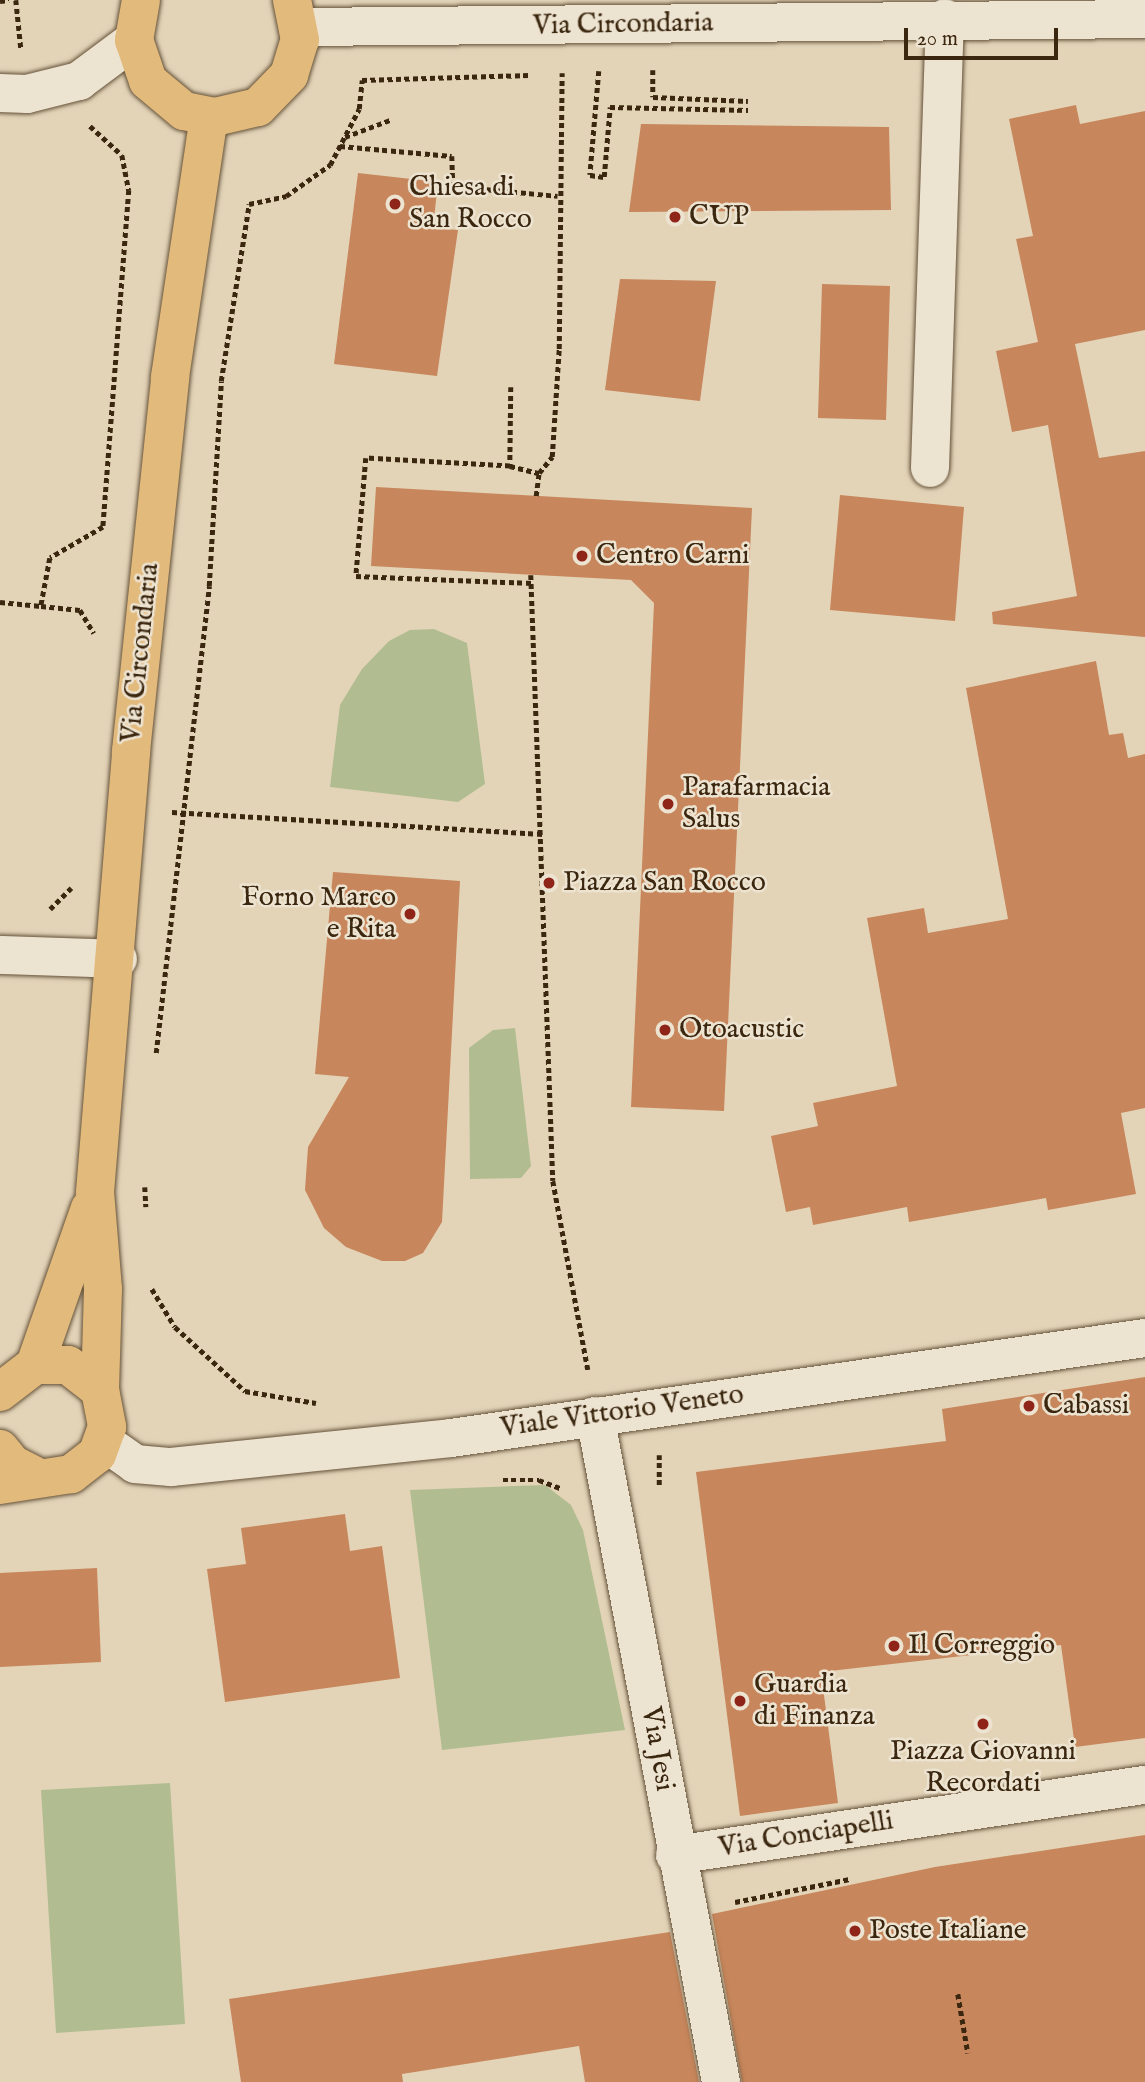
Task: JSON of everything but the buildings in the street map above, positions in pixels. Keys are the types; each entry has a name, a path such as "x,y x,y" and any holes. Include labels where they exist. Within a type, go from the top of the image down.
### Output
{"main road":[{"name":"Via Circondaria","path":"141,0 134,40 141,69 159,94 184,111 209,117 236,116 273,96 293,68 296,13"},
{"name":"Via Circondaria","path":"104,1442 107,1411 100,1390 103,1289 95,1192 162,445 209,117"},
{"name":"Via Circondaria","path":"35,1365 95,1192"},
{"path":"0,1392 35,1365 68,1365 100,1390"},
{"path":"0,1485 38,1477 71,1475 104,1442"},
{"path":"0,1449 38,1477"}],"street":[{"name":"Via Circondaria","path":"296,13 1145,19"},
{"path":"930,468 945,18"},
{"path":"0,93 27,94 79,81 134,40"},
{"path":"0,955 118,959"},
{"name":"Viale Vittorio Veneto","path":"104,1442 135,1464 171,1467 595,1416 1145,1338"},
{"name":"Via Jesi","path":"595,1416 675,1855 721,2082"},
{"name":"Via Conciapelli","path":"675,1855 1145,1784"}],"path":[{"path":"0,1 9,0"},
{"path":"11,54 22,55 16,0"},
{"path":"653,69 653,97 748,101"},
{"path":"599,71 590,175 604,177 610,107 748,110"},
{"path":"536,496 539,473 552,457 562,73"},
{"path":"156,1059 209,586 220,382 249,204 286,196 330,165 359,108 362,80 503,76"},
{"path":"344,137 390,120"},
{"path":"41,606 51,558 103,527 129,190 122,155 94,127 81,126"},
{"path":"340,146 452,156 453,186 558,196"},
{"path":"510,466 511,387"},
{"path":"533,583 356,576 366,458 510,466 539,473"},
{"path":"531,575 553,1181 588,1370"},
{"path":"0,602 80,610 94,632 93,645"},
{"path":"164,812 542,834"},
{"path":"42,914 73,886 75,872"},
{"path":"145,1182 148,1224"},
{"path":"152,1279 153,1293 175,1327 245,1391 321,1404"},
{"path":"575,1372 602,1368"},
{"path":"660,1496 656,1469 659,1452 668,1446"},
{"path":"499,1480 539,1480 575,1497"},
{"path":"958,1994 968,2053"}],"green space":[{"path":"434,629 467,643 485,784 458,802 330,787 340,705 362,669 389,641 410,630"},
{"path":"515,1028 531,1166 521,1178 470,1179 469,1048 493,1030"},
{"path":"545,1485 571,1505 583,1530 625,1730 442,1750 410,1490"},
{"path":"170,1783 185,2024 56,2033 41,1790"}],"place":[{"name":"Chiesa di San Rocco","path":"395,204"},
{"name":"CUP","path":"675,217"},
{"name":"Centro Carni","path":"582,556"},
{"name":"Parafarmacia Salus","path":"668,804"},
{"name":"Piazza San Rocco","path":"549,883"},
{"name":"Forno Marco e Rita","path":"410,914"},
{"name":"Otoacustic","path":"665,1030"},
{"name":"Cabassi","path":"1029,1406"},
{"name":"Il Correggio","path":"894,1646"},
{"name":"Guardia di Finanza","path":"740,1701"},
{"name":"Piazza Giovanni Recordati","path":"983,1724"},
{"name":"Poste Italiane","path":"855,1931"}]}
